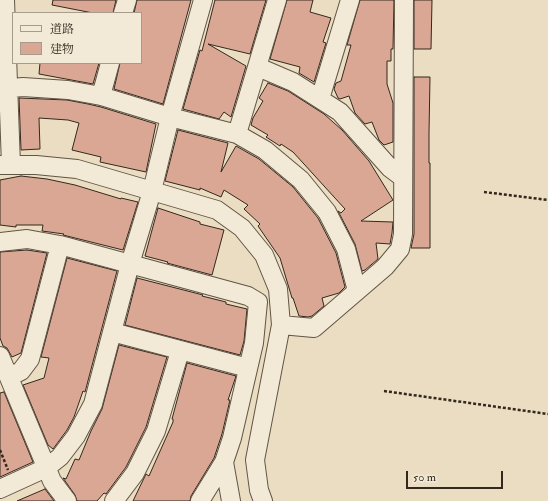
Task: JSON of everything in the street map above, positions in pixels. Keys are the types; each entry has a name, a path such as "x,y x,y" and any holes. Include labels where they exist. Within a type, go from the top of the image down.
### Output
{"street":[{"path":"123,12 127,0"},
{"path":"7,486 46,468 60,457 76,436 93,404 203,0"},
{"path":"237,134 277,0"},
{"path":"320,98 350,0"},
{"path":"281,325 314,328 385,267 400,249 403,234 402,177 404,0"},
{"path":"6,12 4,88 6,165 36,165 77,169 216,210 242,228 264,255 278,289 281,325 256,460 259,490 263,501"},
{"path":"101,96 110,64"},
{"path":"258,66 294,82 340,112 390,168 402,177"},
{"path":"4,88 23,87 61,90 101,96 170,117 237,134 265,150 301,180 327,212 346,248 357,291"},
{"path":"0,242 27,239 60,245 248,296 258,302 254,343 232,438 224,462 200,501"},
{"path":"8,377 21,371 30,360 60,245"},
{"path":"112,332 248,368"},
{"path":"114,501 135,473 156,431 180,350"},
{"path":"0,356 52,481 67,501"},
{"path":"224,462 231,501"}],"path":[{"path":"484,192 548,200"},
{"path":"384,391 548,414"},
{"path":"0,450 7,486"}],"building":[{"path":"53,0 116,0 113,12 88,12 52,5"},
{"path":"137,0 191,0 163,104 114,89 120,64 142,64 142,12 134,12"},
{"path":"215,0 266,0 250,54 208,44 246,66 231,117 224,112 219,119 183,109 200,50 202,51"},
{"path":"287,0 313,0 310,12 331,18 323,42 326,43 314,82 299,73 300,67 270,59"},
{"path":"360,0 394,0 393,49 391,49 391,61 387,61 387,84 393,103 393,142 384,145 379,140 372,122 365,124 355,113 349,96 340,99 338,98 334,89 336,83 341,81 351,45 347,45"},
{"path":"414,0 432,0 431,49 414,49"},
{"path":"40,64 99,64 93,84 39,74"},
{"path":"414,77 430,77 430,248 411,248 414,234"},
{"path":"268,83 288,91 324,114 342,130 369,161 393,200 361,221 393,222 390,244 376,243 378,259 365,270 362,271 355,244 338,211 341,213 345,209 293,152 266,137 268,135 251,125 253,118 263,101 259,98"},
{"path":"19,98 67,100 101,107 156,124 146,172 100,162 101,157 72,150 79,123 68,120 39,118 40,149 21,150"},
{"path":"178,130 228,143 221,172 236,146 259,159 293,187 318,218 336,253 345,287 339,293 322,298 324,306 312,316 299,316 280,258 258,226 260,224 244,209 248,205 224,190 221,197 200,188 200,190 165,181"},
{"path":"21,176 47,179 75,185 121,199 138,202 123,250 63,235 64,234 42,231 43,225 16,225 16,227 0,225 0,180"},
{"path":"158,208 200,222 200,224 224,230 212,275 145,256"},
{"path":"27,250 47,253 21,353 12,357 7,348 3,346 0,338 0,252"},
{"path":"67,258 117,271 85,392 83,391 74,417 67,430 53,449 48,445 23,385 44,378 49,358 41,357"},
{"path":"137,278 203,295 202,296 226,302 226,304 247,309 244,341 240,355 125,325"},
{"path":"119,345 167,357 146,427 126,467 106,494 104,493 97,501 77,501 75,495 63,478 66,479 75,459 79,460 102,409"},
{"path":"187,363 236,376 228,400 230,400 222,434 214,458 191,496 190,501 133,501 146,474 149,476 173,422 172,419"},
{"path":"4,392 33,462 0,477 0,393"},
{"path":"45,489 54,501 17,501"}]}
